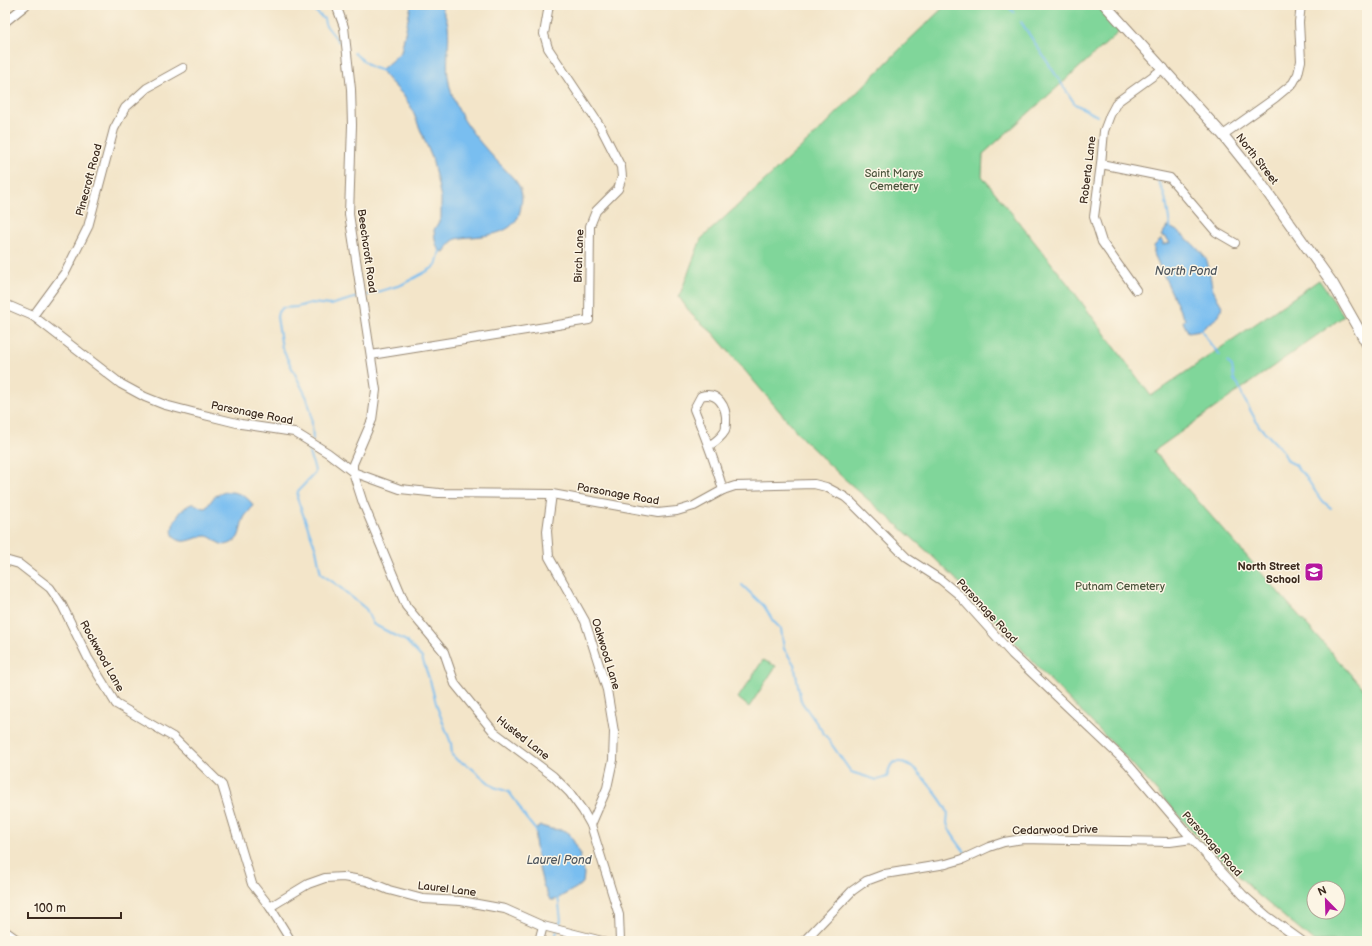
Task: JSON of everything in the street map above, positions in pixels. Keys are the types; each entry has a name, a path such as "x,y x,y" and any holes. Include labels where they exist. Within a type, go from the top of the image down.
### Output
{"main road":[{"name":"North Street","path":"1106,5 1223,135 1254,174 1329,278 1367,344"}],"street":[{"path":"5,22 26,5"},
{"name":"Beechcroft Road","path":"336,5 344,28 351,89 349,214 376,390 372,420 353,464 353,472"},
{"name":"Birch Lane","path":"371,355 589,320 590,226 596,211 618,189 622,178 621,167 600,126 548,48 544,34 549,5"},
{"path":"1223,135 1275,98 1293,82 1298,74 1302,61 1299,22 1301,5"},
{"name":"Pinecroft Road","path":"33,316 66,271 88,227 114,129 125,108 147,88 183,68"},
{"name":"Roberta Lane","path":"1136,290 1102,242 1094,217 1104,131 1117,102 1164,68"},
{"path":"1101,164 1170,178 1216,232 1235,243"},
{"name":"Parsonage Road","path":"5,304 33,316 121,384 145,397 165,405 241,424 294,432 328,453 353,472 400,488 431,492 552,494 658,513 677,511 694,506 723,490 735,486 814,484 826,487 845,497 907,558 941,580 958,594 1012,654 1127,763 1192,839 1243,895 1267,916 1302,941"},
{"path":"709,446 720,439 726,430 726,418 722,404 716,397 707,394 701,396 694,409 717,467 723,490"},
{"name":"Husted Lane","path":"353,472 362,503 406,606 444,652 455,684 494,732 553,776 570,793 584,811 591,825 619,915 620,941"},
{"name":"Oakwood Lane","path":"552,494 547,531 549,557 585,621 607,690 614,732 613,760 607,788 591,825"},
{"name":"Rockwood Lane","path":"5,560 19,564 50,588 62,605 88,658 116,704 173,737 222,785 252,884 270,907 291,941"},
{"name":"Cedarwood Drive","path":"804,941 852,891 866,881 885,874 946,864 1004,842 1023,839 1170,842 1192,839"},
{"name":"Laurel Lane","path":"270,907 308,884 325,878 343,876 423,899 461,901 505,909 552,930 602,941"},
{"path":"539,941 543,926"},
{"path":"5,931 19,941"}],"green space":[{"name":"Putnam Cemetery","path":"946,5 1099,5 1120,31 983,154 982,176 1068,284 1151,396 1319,280 1344,316 1154,451 1367,693 1367,941 1313,941 1257,894 1188,826 1124,755 1049,679 973,596 928,552 839,474 803,439 713,333 692,315 679,297 701,239 821,129"},
{"path":"763,660 776,666 749,707 738,698"}],"water":[{"path":"411,5 441,5 448,25 449,38 447,64 451,93 464,121 483,146 515,180 521,189 522,195 519,215 510,227 489,235 456,239 444,252 437,247 434,230 441,218 441,198 432,158 411,107 403,95 381,70 401,52"},
{"name":"North Pond","path":"1167,227 1183,235 1205,257 1208,264 1213,289 1222,306 1219,316 1201,330 1188,332 1183,322 1185,319 1154,254 1154,246 1161,239 1163,245 1170,243 1166,237 1161,236"},
{"path":"225,492 240,494 248,499 253,505 244,518 239,535 234,541 223,545 207,536 185,541 178,540 174,537 172,532 173,526 175,520 183,509 192,504 206,508 216,496"},
{"name":"Laurel Pond","path":"541,826 563,830 569,833 581,855 580,861 584,874 583,883 555,900 551,900 549,898 543,885 538,863 535,840 537,828"}],"waterway":[{"path":"302,5 306,9 314,10 324,19 325,24 339,42"},
{"path":"1006,5 1014,12"},
{"path":"1021,22 1075,104 1097,116"},
{"path":"354,53 371,67 383,71"},
{"path":"1158,181 1164,193 1171,230"},
{"path":"367,295 401,285 431,269 436,265 440,251"},
{"path":"313,439 311,412 307,398 282,348 277,317 278,312 282,308 297,307 311,303 330,305 358,297"},
{"path":"1200,328 1211,345 1220,355"},
{"path":"1227,362 1232,366 1234,380 1238,384 1243,397 1259,426 1282,450 1288,461 1296,465 1299,471 1304,474 1321,500 1331,508"},
{"path":"309,448 309,454 315,473 298,491 297,498 316,549 321,574 336,584 366,609 373,624 406,641 422,658 437,707 451,743 452,755 457,760 469,766 494,787 509,792 525,817 538,833"},
{"path":"742,585 764,606 773,621 781,629 784,649 794,664 801,701 851,772 877,780 887,777 894,762 908,764 929,785 945,806 948,812 947,823 950,831 965,852"},
{"path":"558,896 561,920 558,927"},
{"path":"554,941 557,931"}],"place":[{"name":"North Street School","path":"1314,572"}],"park label":[{"name":"Saint Marys Cemetery","path":"894,179"}]}
